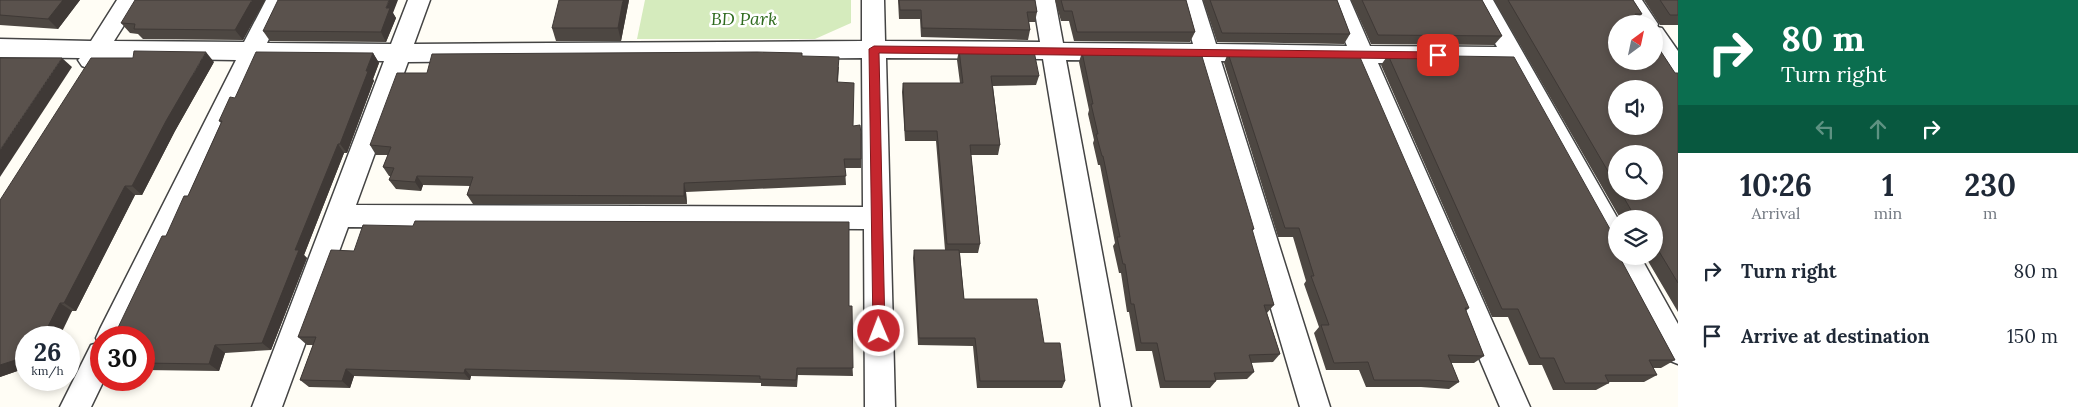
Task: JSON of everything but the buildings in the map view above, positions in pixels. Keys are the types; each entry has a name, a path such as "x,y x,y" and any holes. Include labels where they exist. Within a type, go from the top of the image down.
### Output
{"street":[{"path":"77,82 129,0"},
{"path":"116,326 277,0"},
{"path":"267,407 420,0"},
{"path":"873,0 880,407"},
{"path":"1044,0 1116,407"},
{"path":"1191,0 1315,407"},
{"path":"1338,0 1515,407"},
{"path":"1482,0 1608,226"},
{"path":"1630,0 1640,15"},
{"path":"1663,46 1675,61"},
{"path":"0,48 400,53 874,49 1513,56"},
{"path":"338,216 877,218"},
{"path":"1630,265 1678,351"},
{"path":"75,407 90,377"}],"green space":[{"name":"BD Park","path":"645,0 851,0 851,23 815,39 637,39"}],"route":[{"path":"879,331 874,49 1438,55"}]}
